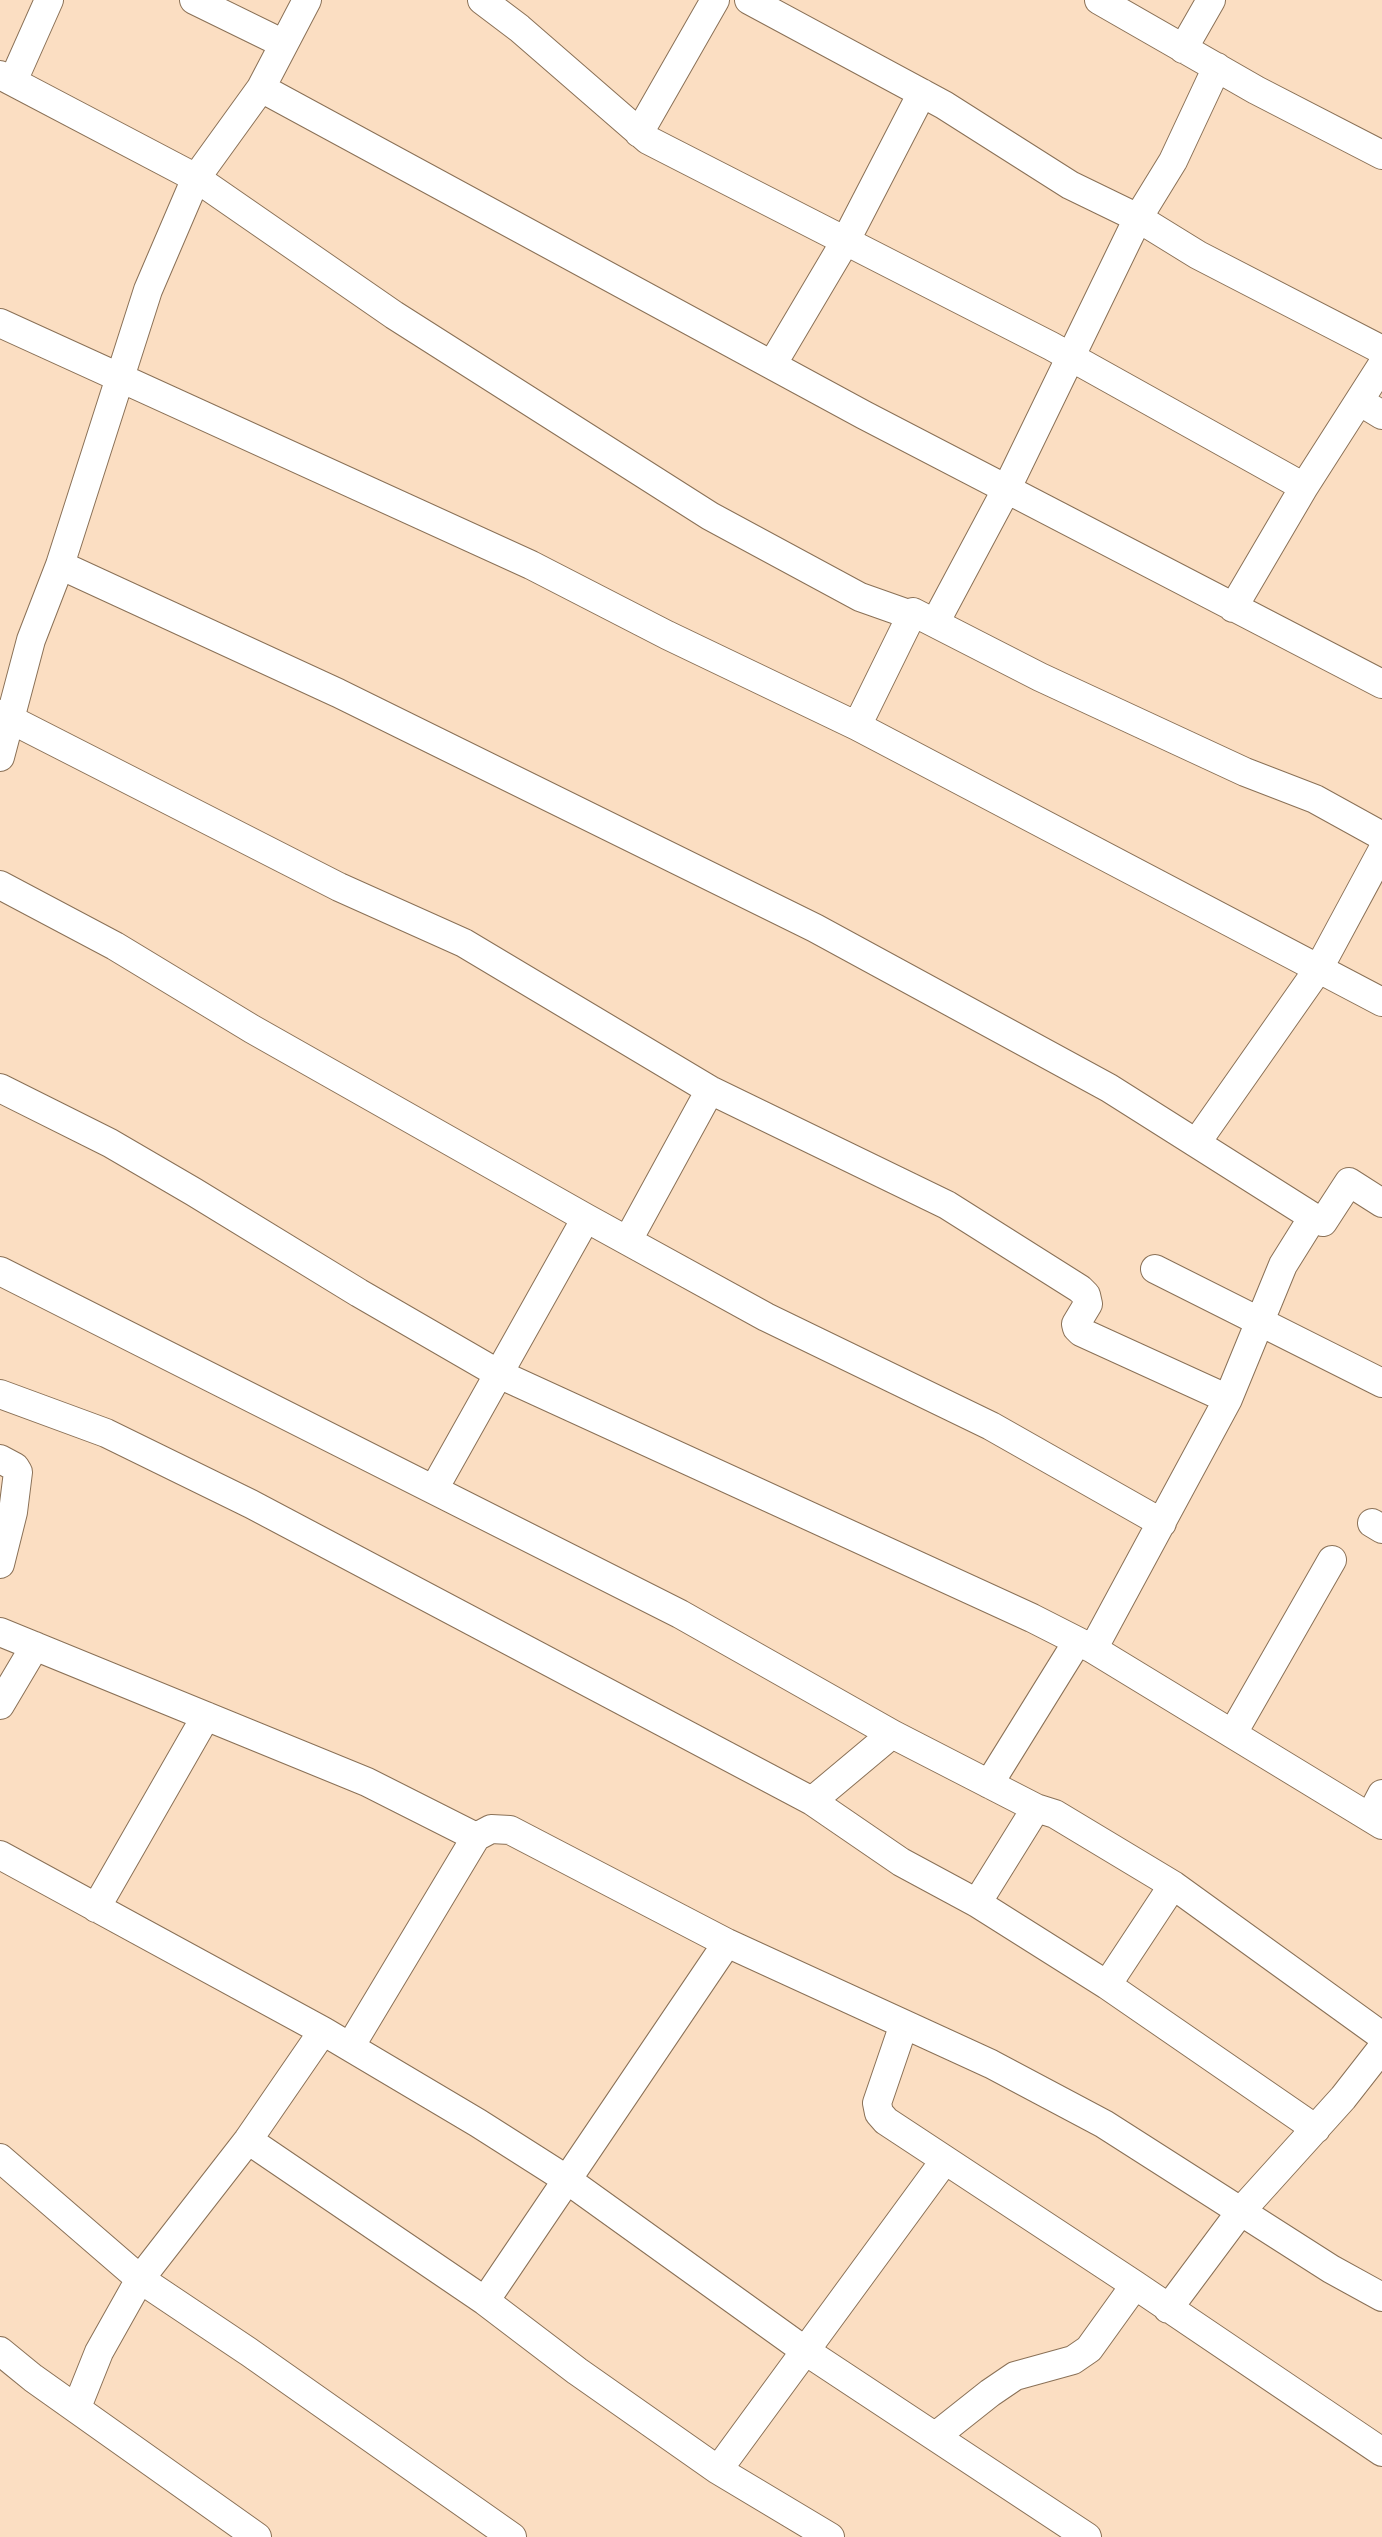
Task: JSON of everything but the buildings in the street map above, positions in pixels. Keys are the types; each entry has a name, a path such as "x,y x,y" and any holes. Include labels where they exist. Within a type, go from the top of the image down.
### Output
{"street":[{"path":"49,0 6,78 196,178 394,314 710,516 860,597 923,619 1040,677 1227,764 1315,799 1382,836"},
{"path":"194,0 284,44"},
{"path":"0,757 5,716 30,640 60,565 148,290 196,178 261,88 307,0"},
{"path":"482,0 519,28 648,140 846,240 1072,358 1304,487"},
{"path":"639,133 715,0"},
{"path":"749,0 944,105 1070,185 1138,218 1198,255 1382,350"},
{"path":"1099,0 1183,49 1382,155"},
{"path":"1183,49 1211,0"},
{"path":"857,726 1006,490 1072,358 1138,218 1173,161 1216,67"},
{"path":"261,88 1006,490 1382,684"},
{"path":"772,365 846,240 922,93"},
{"path":"0,323 531,565 667,636 857,726 1382,1002"},
{"path":"1232,608 1304,487 1382,365"},
{"path":"1359,401 1382,415"},
{"path":"60,565 338,693 815,928 1109,1088 1323,1222 1349,1182 1382,1203"},
{"path":"5,716 339,886 464,943 710,1090 947,1205 1080,1289 1086,1295 1088,1304 1076,1324 1081,1332 1228,1399"},
{"path":"1197,1142 1319,968 1382,850"},
{"path":"0,885 115,946 252,1029 586,1218 766,1317 991,1426 1162,1523"},
{"path":"0,1088 110,1143 359,1293 499,1374 1032,1618 1085,1646 1233,1734 1378,1812"},
{"path":"628,1240 710,1090"},
{"path":"990,1784 1085,1646 1162,1523 1228,1399 1283,1265 1313,1217"},
{"path":"434,1489 586,1218"},
{"path":"1155,1269 1382,1383"},
{"path":"0,1271 680,1614 892,1734 1036,1808 1055,1814 1173,1885 1382,2036"},
{"path":"0,1394 106,1434 251,1504 812,1801 901,1862 977,1904 1107,1985 1316,2129"},
{"path":"0,1459 15,1467 18,1472 14,1512 0,1564"},
{"path":"1233,1734 1332,1560"},
{"path":"0,1632 367,1782 476,1837"},
{"path":"0,1705 35,1646"},
{"path":"96,1908 206,1716"},
{"path":"812,1801 892,1734"},
{"path":"977,1904 1036,1808"},
{"path":"350,2047 476,1837 491,1829 510,1830 727,1943 991,2064 1104,2124 1331,2269 1382,2297"},
{"path":"0,1855 323,2031 478,2123 566,2179 804,2350 937,2435 1087,2537"},
{"path":"1107,1985 1173,1885"},
{"path":"485,2301 727,1943"},
{"path":"904,2024 877,2103 879,2113 886,2121 1135,2285 1382,2452"},
{"path":"77,2407 99,2352 140,2279 248,2140 323,2031"},
{"path":"1168,2309 1241,2211 1316,2129 1382,2048"},
{"path":"248,2140 485,2301 577,2371 718,2470 830,2537"},
{"path":"0,2158 140,2279 249,2352 512,2537"},
{"path":"718,2470 804,2350 946,2160"},
{"path":"937,2435 990,2393 1015,2376 1073,2360 1089,2348 1135,2285"},
{"path":"0,2351 34,2378 257,2537"}]}
